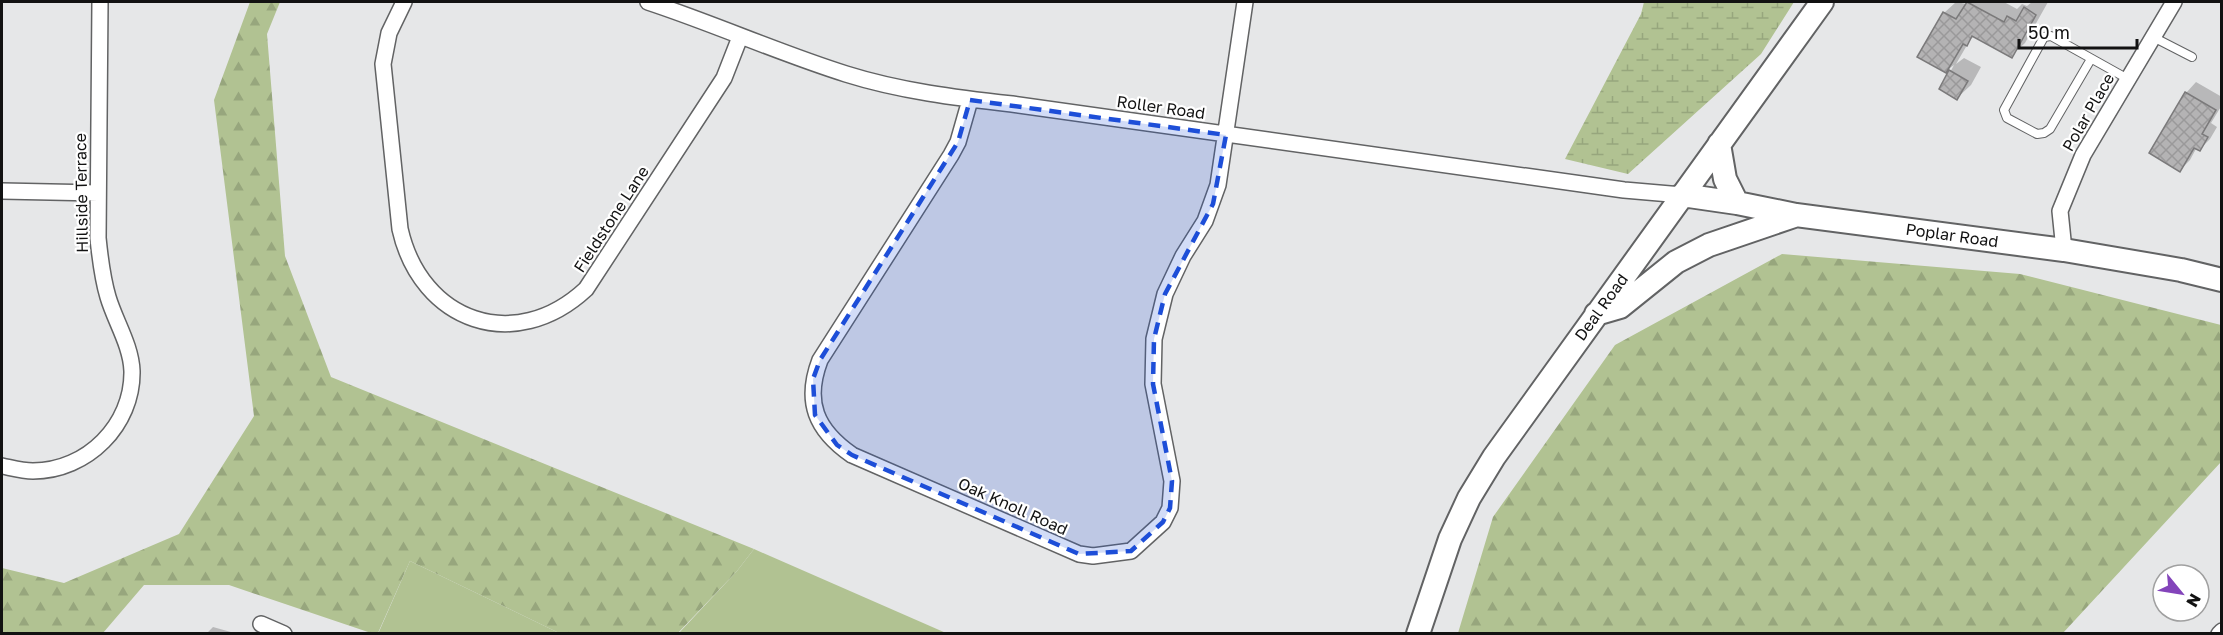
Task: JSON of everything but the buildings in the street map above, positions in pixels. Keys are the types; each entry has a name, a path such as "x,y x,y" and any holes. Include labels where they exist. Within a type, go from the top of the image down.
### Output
{"street":[{"name":"Hillside Terrace","path":"2,466 34,472 74,463 88,455 112,432 130,392 132,371 122,332 108,297 101,269 98,238 99,2"},
{"name":"Fieldstone Lane","path":"404,2 388,38 384,76 404,248 412,266 438,299 472,318 506,324 544,317 573,301 586,289 724,78 740,37"},
{"name":"Roller Road","path":"648,2 668,5 740,37 847,75 906,89 970,100 1624,190 1682,195"},
{"name":"Oak Knoll Road","path":"970,100 958,142 951,155 820,360 813,379 815,415 837,445 852,455 1079,554 1093,556 1131,551 1163,522 1170,508 1172,481 1153,384 1154,339 1165,294 1213,204 1226,135 1245,2"},
{"name":"Deal Road","path":"1418,633 1450,539 1469,498 1500,448 1822,2"},
{"name":"Polar Place","path":"2064,250 2060,211 2083,155 2174,2"},
{"path":"1719,144 1725,179 1737,202"},
{"path":"2,191 98,193"},
{"name":"Poplar Road","path":"1682,195 1737,202 1796,215 2064,250 2181,270 2222,280"},
{"path":"1596,314 1620,307 1676,262 1709,244 1796,215"},
{"path":"261,624 284,633"}],"lane":[{"path":"2091,59 2050,129 2037,134 2007,118 2004,110 2044,37 2051,36 2128,79"},
{"path":"2153,37 2192,57"}],"highlighted area":[{"path":"970,100 1226,135 1213,204 1165,294 1154,339 1153,384 1172,481 1170,508 1163,522 1131,551 1079,554 852,455 837,445 815,415 813,379 820,360 958,142"}],"green space":[{"path":"250,2 280,2 267,34 285,256 331,377 754,549 737,571 678,633 559,633 410,561 378,633 371,633 229,585 144,585 103,633 2,633 2,568 64,583 179,534 254,416 214,100"},
{"path":"1644,2 1794,2 1761,54 1628,174 1565,159 1641,14"},
{"path":"1782,254 2020,274 2221,325 2221,462 2063,633 1458,633 1493,517 1615,345"},
{"path":"754,549 946,633 678,634 737,571"},
{"path":"410,561 559,633 378,634"}]}
